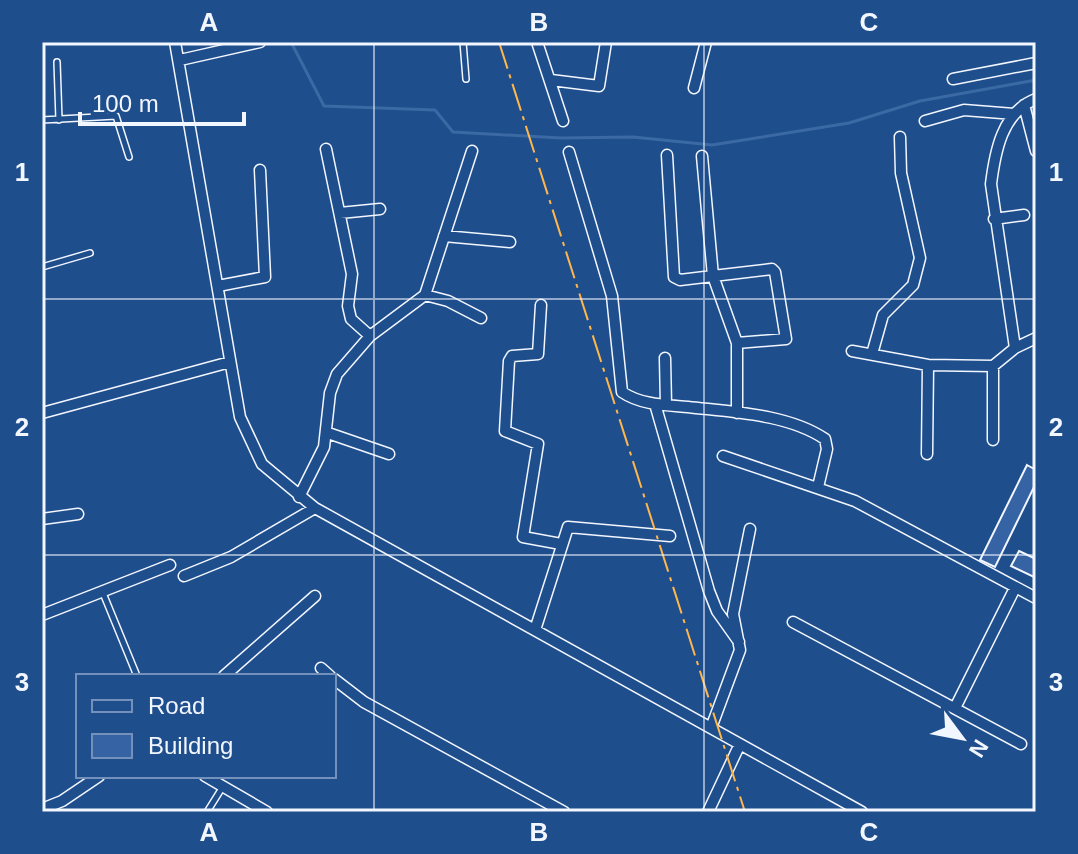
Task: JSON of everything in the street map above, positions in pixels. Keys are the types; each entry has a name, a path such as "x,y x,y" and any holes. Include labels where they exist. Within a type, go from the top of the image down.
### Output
{"street":[{"path":"175,42 240,417 262,464 315,508 862,812"},
{"path":"180,60 225,46 260,42"},
{"path":"537,42 563,121"},
{"path":"551,80 599,86 606,42"},
{"path":"694,88 706,42"},
{"path":"953,79 1036,63"},
{"path":"1015,348 994,219 994,158 1014,114 1036,99"},
{"path":"1024,105 1036,151"},
{"path":"925,121 964,110 1014,114"},
{"path":"872,354 883,315 913,285 920,258 901,173 900,137"},
{"path":"326,149 352,274 348,306 351,319 370,336"},
{"path":"299,497 320,457 328,433 330,393 337,374 370,336 425,295 472,151"},
{"path":"569,152 612,296 619,338 619,383 630,397 660,404 737,413 809,428 825,439 827,449 818,487"},
{"path":"667,155 674,277 680,280 772,269 775,272 786,339 737,343"},
{"path":"702,156 713,276 737,343 737,413"},
{"path":"218,286 265,277 260,170"},
{"path":"340,213 380,209"},
{"path":"994,219 1024,215"},
{"path":"444,236 510,242"},
{"path":"425,295 448,301 481,318"},
{"path":"541,305 538,354 512,356 509,361 505,431 538,444 523,537 561,544"},
{"path":"852,351 928,365 993,366 1015,348 1036,338"},
{"path":"665,358 660,404 709,591 717,611 739,642"},
{"path":"42,413 230,362"},
{"path":"927,454 928,365"},
{"path":"993,366 993,440"},
{"path":"328,433 389,454"},
{"path":"723,456 855,501 1036,598"},
{"path":"184,576 231,557 315,508"},
{"path":"42,519 78,514"},
{"path":"535,630 561,544 571,525 670,536"},
{"path":"711,728 738,657 739,642 733,614 750,529"},
{"path":"42,615 170,565"},
{"path":"955,708 1015,588"},
{"path":"226,674 315,596"},
{"path":"793,622 1021,744"},
{"path":"321,668 328,674"},
{"path":"336,681 364,702 564,812"},
{"path":"708,812 739,746"},
{"path":"42,809 62,801 96,778"},
{"path":"208,778 267,812"}],"lane":[{"path":"463,42 466,79"},
{"path":"57,62 59,120"},
{"path":"42,120 116,116 129,157"},
{"path":"42,267 90,253"},
{"path":"103,593 136,674"},
{"path":"207,812 223,787"}],"building":[{"path":"1027,465 1036,470 1036,483 995,567 980,560"},
{"path":"1019,551 1036,559 1036,578 1011,566"}],"waterway":[{"path":"291,42 324,106 435,110 453,132 561,138 633,137 712,145 849,123 920,101 1036,80"}],"power":[{"path":"499,42 745,812"}]}
